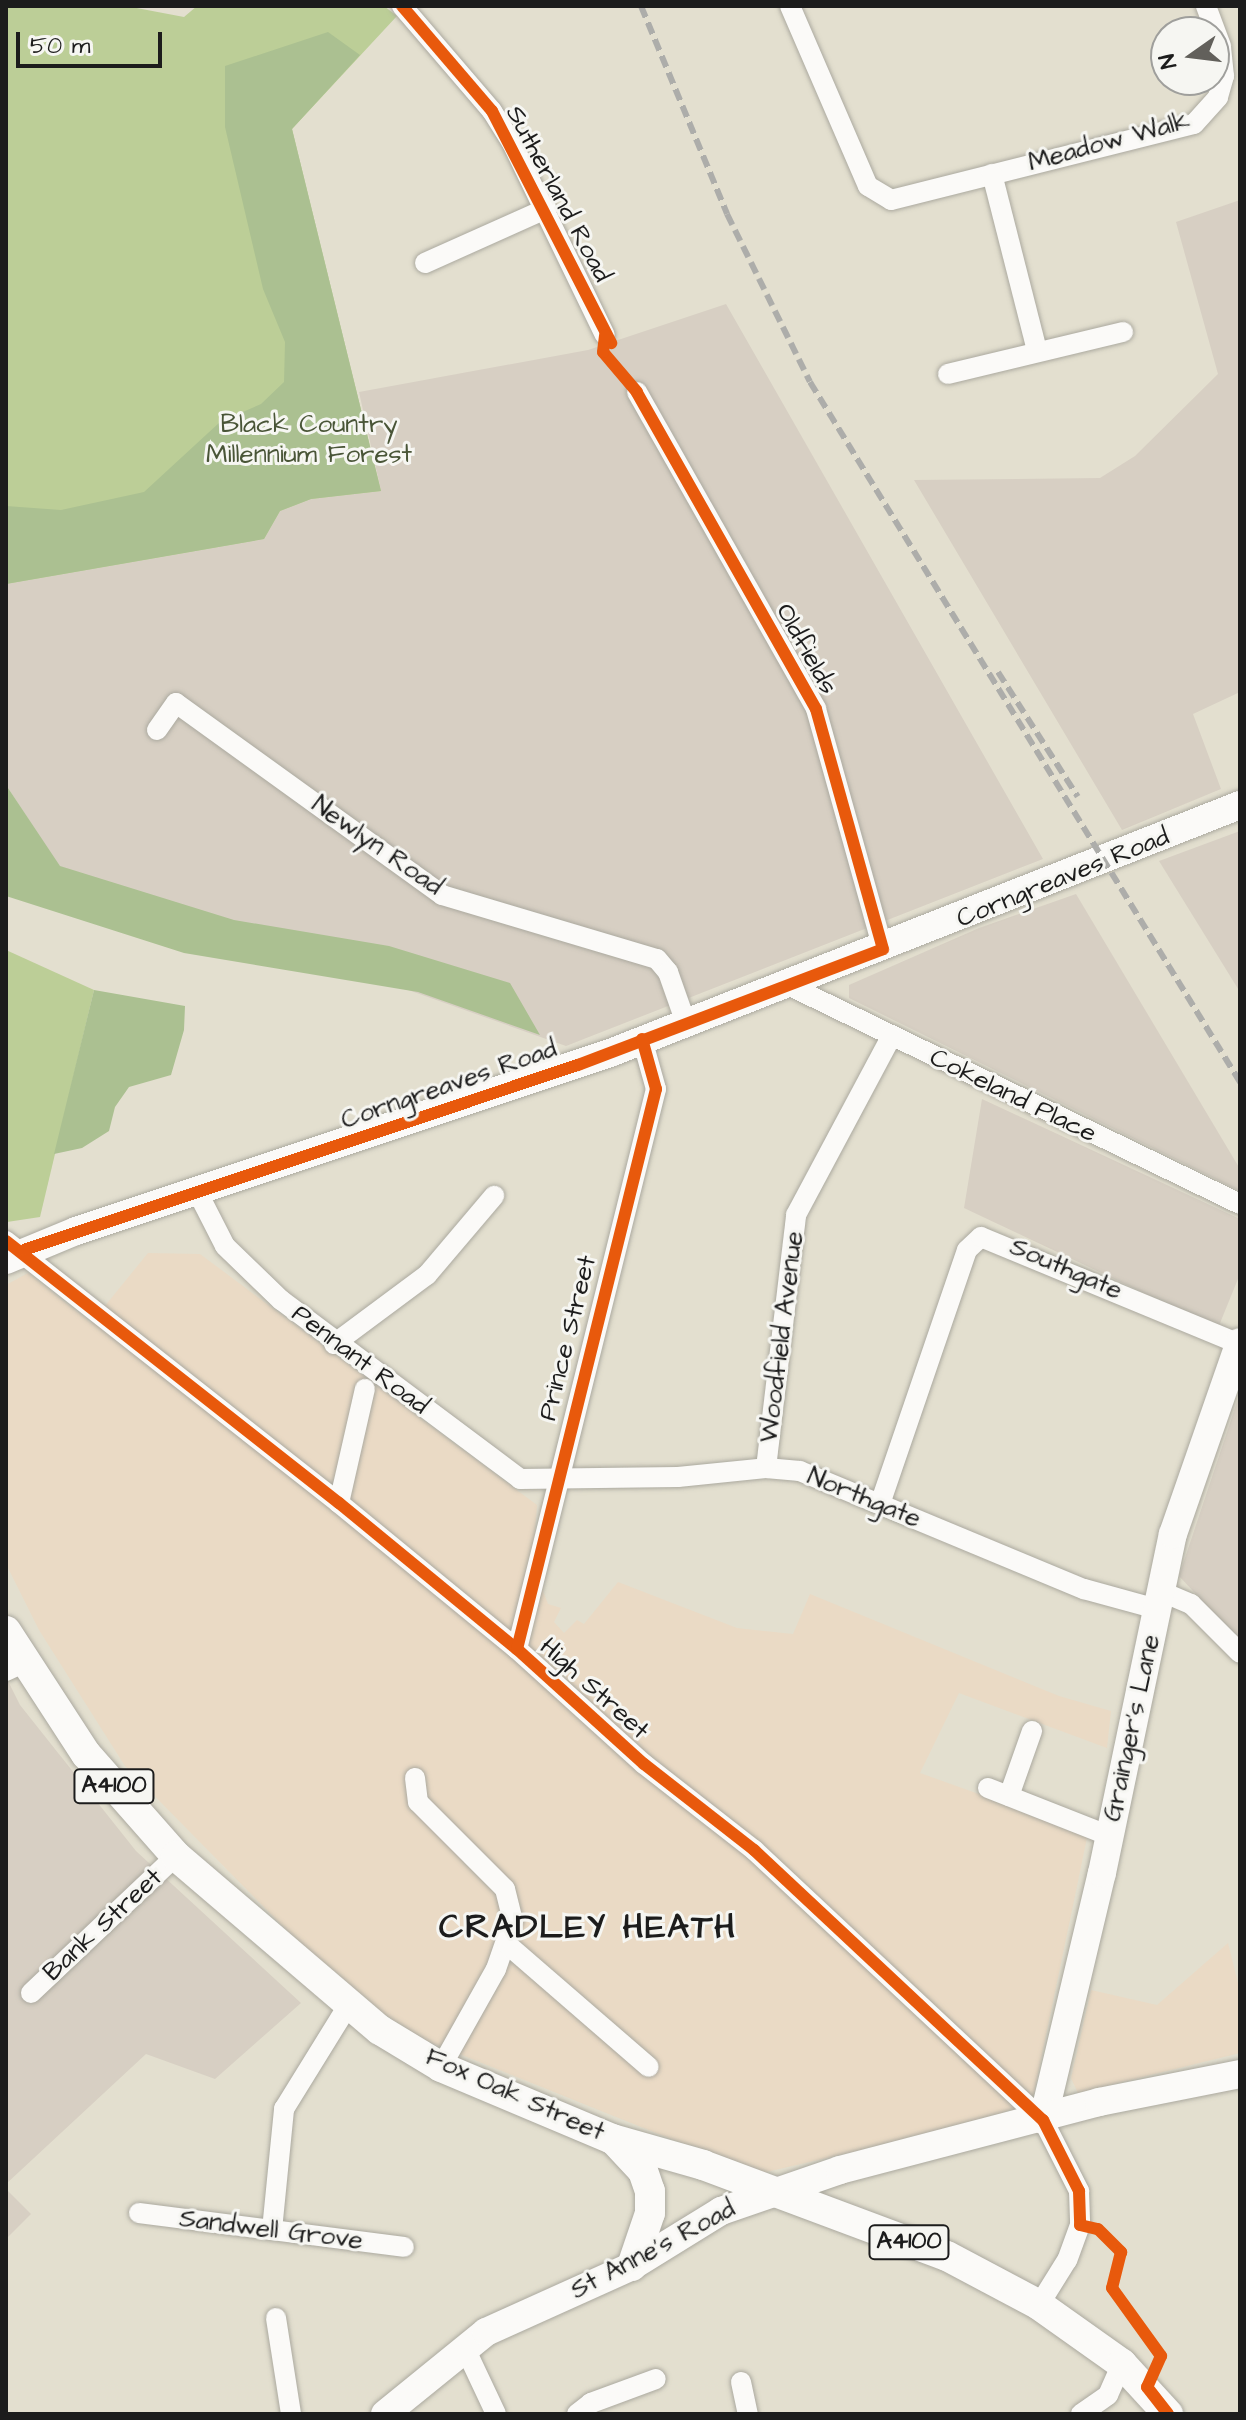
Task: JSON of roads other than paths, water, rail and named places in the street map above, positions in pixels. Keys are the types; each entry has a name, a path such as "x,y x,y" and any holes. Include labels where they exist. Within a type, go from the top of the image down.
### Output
{"main road":[{"name":"Corngreaves Road","path":"11,1250 198,1193 642,1039 883,949 1240,805"},
{"name":"Grainger's Lane","path":"1043,2120 1110,1836 1173,1534 1240,1343"},
{"name":"Fox Oak Street","path":"6,1631 14,1667 176,1856 347,2007 441,2067 612,2139 773,2191 947,2256 1039,2305 1122,2364 1147,2387 1168,2414"},
{"name":"St Anne's Road","path":"385,2414 464,2346 632,2266 709,2216 773,2191 1043,2120 1099,2102 1240,2074"},
{"path":"612,2139 643,2171 650,2191 650,2213 632,2266"}],"street":[{"name":"Sutherland Road","path":"402,6 492,111 546,209 605,335"},
{"name":"Meadow Walk","path":"790,6 872,191 891,200 1194,124 1218,97 1224,76 1221,46 1206,6"},
{"name":"Meadow Walk","path":"992,174 1037,351"},
{"name":"Sutherland Road","path":"425,263 546,209"},
{"path":"948,374 1123,332"},
{"name":"Oldfields","path":"637,392 816,709 883,949"},
{"name":"Newlyn Road","path":"157,730 176,703 442,895 657,959 668,972 686,1023"},
{"name":"Cokeland Place","path":"788,985 1240,1204"},
{"name":"Woodfield Avenue","path":"766,1468 796,1215 891,1037"},
{"name":"Prince Street","path":"517,1649 557,1476 656,1089 642,1039"},
{"name":"Pennant Road","path":"198,1193 225,1246 334,1344 520,1479 557,1476"},
{"path":"334,1344 427,1275 494,1196"},
{"name":"Southgate","path":"880,1504 967,1250 981,1237 1240,1343"},
{"name":"High Street","path":"11,1250 339,1503 517,1649 644,1764 754,1850 1043,2120"},
{"path":"339,1503 365,1389"},
{"name":"Northgate","path":"557,1476 678,1477 766,1468 800,1471 1084,1589 1191,1604 1240,1653"},
{"path":"1009,1796 1032,1731"},
{"path":"415,1778 418,1802 505,1889 513,1920 508,1945 441,2067"},
{"path":"988,1788 1110,1836"},
{"name":"Bank Street","path":"31,1993 176,1856"},
{"path":"508,1945 649,2067"},
{"path":"272,2230 284,2109 347,2007"},
{"path":"1039,2305 1067,2260 1080,2225 1079,2191 1043,2120"},
{"name":"Sandwell Grove","path":"139,2213 404,2247"},
{"path":"276,2318 291,2414"},
{"path":"464,2346 496,2414"},
{"path":"1081,2414 1108,2395 1122,2364"},
{"path":"577,2414 591,2403 656,2379"},
{"path":"741,2382 748,2414"}],"railway":[{"path":"641,6 727,214 810,382 1240,1082"},
{"path":"998,672 1078,797"}],"district":[{"name":"CRADLEY HEATH","path":"588,1928"}],"park label":[{"name":"Black Country Millennium Forest","path":"309,440"}]}
